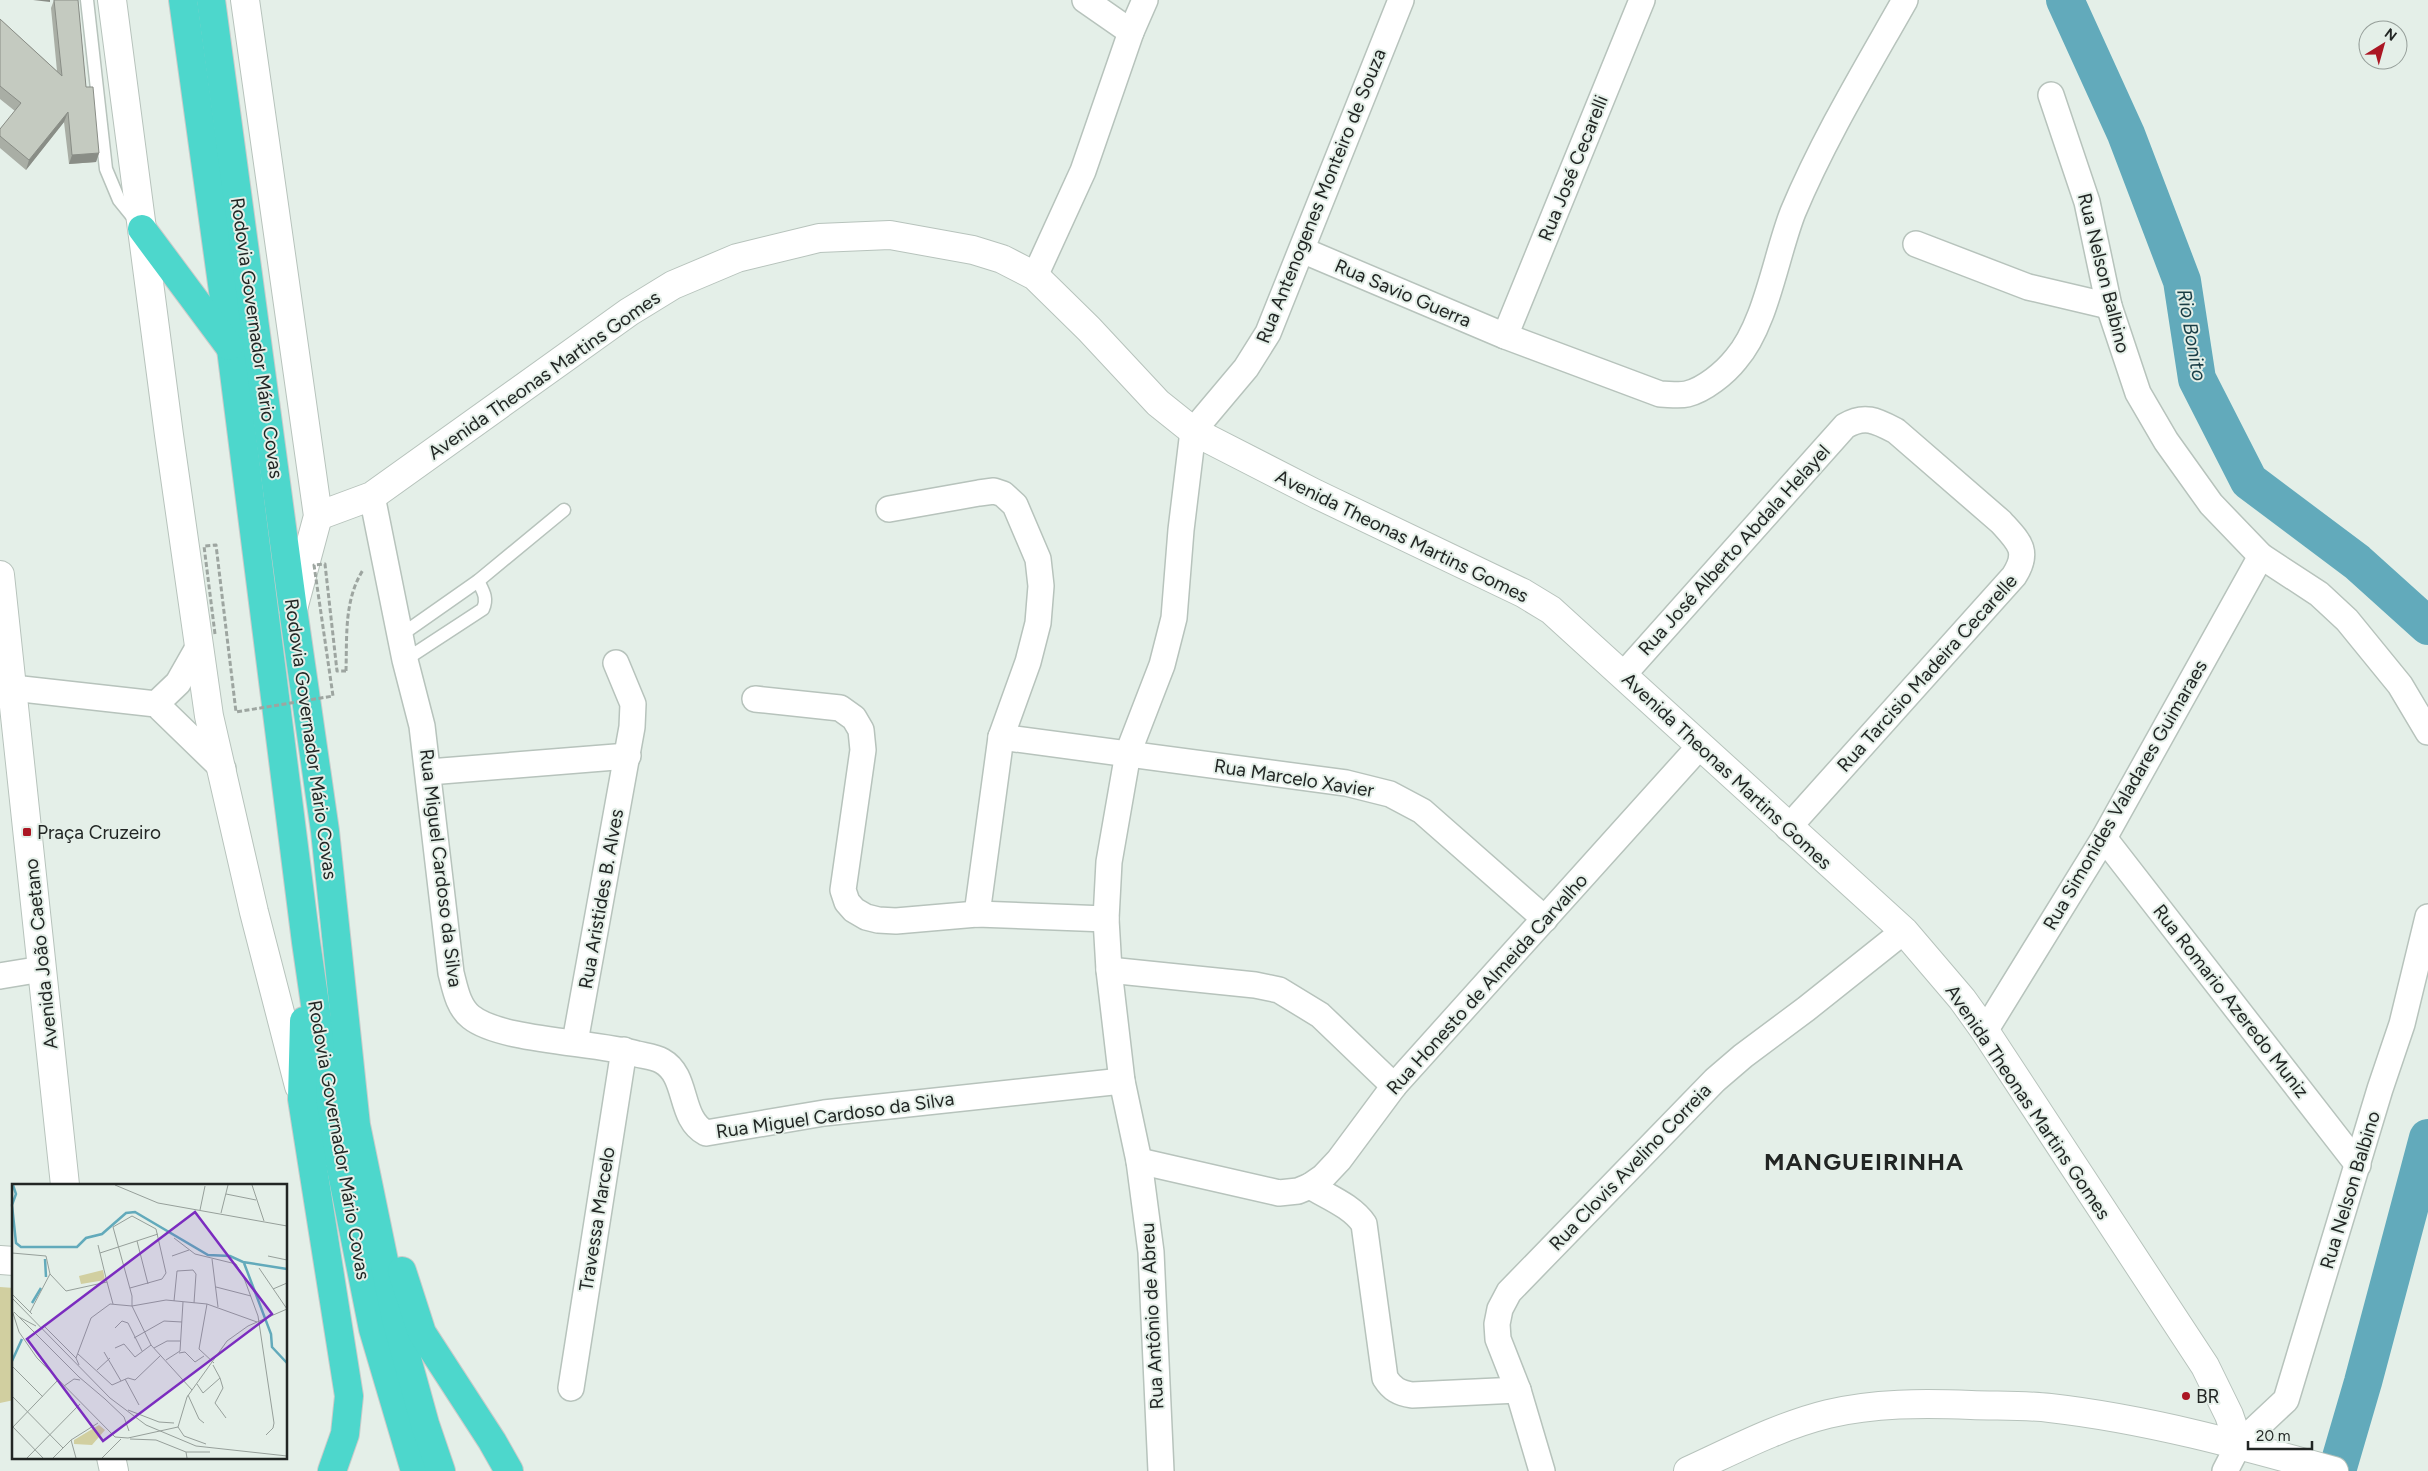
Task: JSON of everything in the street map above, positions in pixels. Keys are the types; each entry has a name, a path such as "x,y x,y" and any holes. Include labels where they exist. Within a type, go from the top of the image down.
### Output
{"highway":[{"name":"Rodovia Governador Mário Covas","path":"182,0 231,349 306,942 333,1128 373,1329 415,1471"},
{"name":"Rodovia Governador Mário Covas","path":"211,0 293,609 325,831 356,1125 396,1318 425,1424 441,1471"},
{"path":"142,229 231,349"},
{"path":"306,942 302,1099 349,1396 345,1434 332,1471"},
{"path":"356,1125 422,1333 492,1441 509,1471"}],"street":[{"path":"112,0 142,229 207,640 209,716 223,770 254,912 302,1099"},
{"path":"245,0 318,516 293,609"},
{"path":"1085,0 1131,32"},
{"path":"1035,276 1083,171 1131,32 1145,0"},
{"name":"Rua Antenogenes Monteiro de Souza","path":"1193,431 1258,351 1302,250 1401,0"},
{"name":"Rua José Cecarelli","path":"1505,336 1642,0"},
{"name":"Rua Savio Guerra","path":"1302,250 1505,336 1660,394 1686,394 1710,382 1736,359 1752,334 1763,308 1793,212 1825,143 1904,0"},
{"name":"Rua Nelson Balbino","path":"2051,95 2087,202 2109,306 2138,394 2166,441 2211,504 2261,556 2319,594 2347,620 2400,685 2428,732"},
{"name":"Avenida Theonas Martins Gomes","path":"318,516 372,496 629,312 672,285 737,258 819,238 890,235 973,250 1002,259 1035,276 1089,329 1158,403 1193,431 1316,494 1523,593 1551,610 1788,828 1904,931 1962,999 2205,1366 2229,1415 2239,1444"},
{"path":"1916,244 2028,287 2109,306"},
{"name":"Rua Tarcisio Madeira Cecarelle","path":"1788,828 2014,576 2022,564 2023,553 2020,545 2001,522 1896,431 1880,422 1867,419 1856,420 1845,426"},
{"name":"Rua José Alberto Abdala Helayel","path":"1622,675 1845,426"},
{"name":"Rua Antônio de Abreu","path":"1162,1471 1151,1252 1139,1160 1122,1081 1106,919 1109,862 1128,753 1162,665 1174,618 1181,530 1193,431"},
{"path":"889,509 994,491 1003,494 1015,505 1038,559 1041,586 1038,623 1028,662 1000,737 977,914"},
{"name":"Rua Miguel Cardoso da Silva","path":"372,496 406,660 422,726 452,973 463,1008 470,1017 496,1030 624,1050 661,1060 669,1066 676,1076 688,1113 696,1128 706,1132 824,1113 1122,1081"},
{"name":"Rua Simonides Valadares Guimaraes","path":"1984,1031 2104,838 2261,556"},
{"name":"Avenida João Caetano","path":"1,593 13,688 12,744 42,969 66,1184"},
{"path":"156,704 178,683 207,640"},
{"name":"Rua Aristides B. Alves","path":"575,1042 632,728 633,704 616,663"},
{"path":"13,688 156,704 223,770"},
{"path":"755,699 840,708 854,718 861,730 863,750 843,890 847,902 854,910 866,917 896,921 977,914 1106,919"},
{"name":"Rua Marcelo Xavier","path":"1000,737 1346,783 1390,794 1422,811 1544,919"},
{"name":"Rua Honesto de Almeida Carvalho","path":"1139,1160 1279,1193 1298,1191 1310,1186 1323,1177 1339,1160 1394,1086 1699,747"},
{"path":"429,772 628,756"},
{"name":"Rua Romario Azeredo Muniz","path":"2104,838 2358,1165"},
{"name":"Rua Nelson Balbino","path":"2225,1471 2239,1444 2286,1400 2402,1024 2428,917"},
{"name":"Rua Clovis Avelino Correia","path":"1542,1471 1518,1390 1498,1339 1497,1324 1500,1309 1508,1292 1714,1080 1742,1056 1806,1009 1904,931"},
{"path":"0,976 42,969"},
{"path":"1110,970 1267,987 1320,1016 1394,1086"},
{"name":"Travessa Marcelo","path":"571,1388 624,1050"},
{"path":"1310,1186 1359,1216 1364,1224 1385,1378 1391,1387 1400,1393 1412,1396 1518,1390"},
{"path":"1688,1471 1772,1432 1828,1414 1869,1407 1913,1404 2049,1408 2131,1420 2239,1444 2334,1471"},
{"path":"111,1458 114,1471"}],"lane":[{"path":"87,0 106,169 119,200 142,229"},
{"path":"401,635 478,581 564,510"},
{"path":"406,660 483,609 486,602 485,595 478,581"}],"path":[{"path":"207,640 204,546 216,545 236,712 333,696 314,565 325,564 337,671 346,671 347,612 361,573 382,549"}],"shaded area":[{"path":"0,1287 12,1288 12,1400 0,1403"}],"building":[{"path":"54,0 78,0 86,87 93,87 99,153 72,155 68,112 29,160 0,136 0,129 21,103 0,86 0,19 62,76"}],"waterway":[{"name":"Rio Bonito","path":"2065,0 2126,134 2182,281 2197,379 2249,481 2357,562 2428,626"},
{"path":"2337,1471 2363,1382 2428,1138"}],"place":[{"name":"Praça Cruzeiro","path":"27,832"},
{"name":"BR","path":"2186,1396"}],"district":[{"name":"MANGUEIRINHA","path":"1864,1161"}]}
